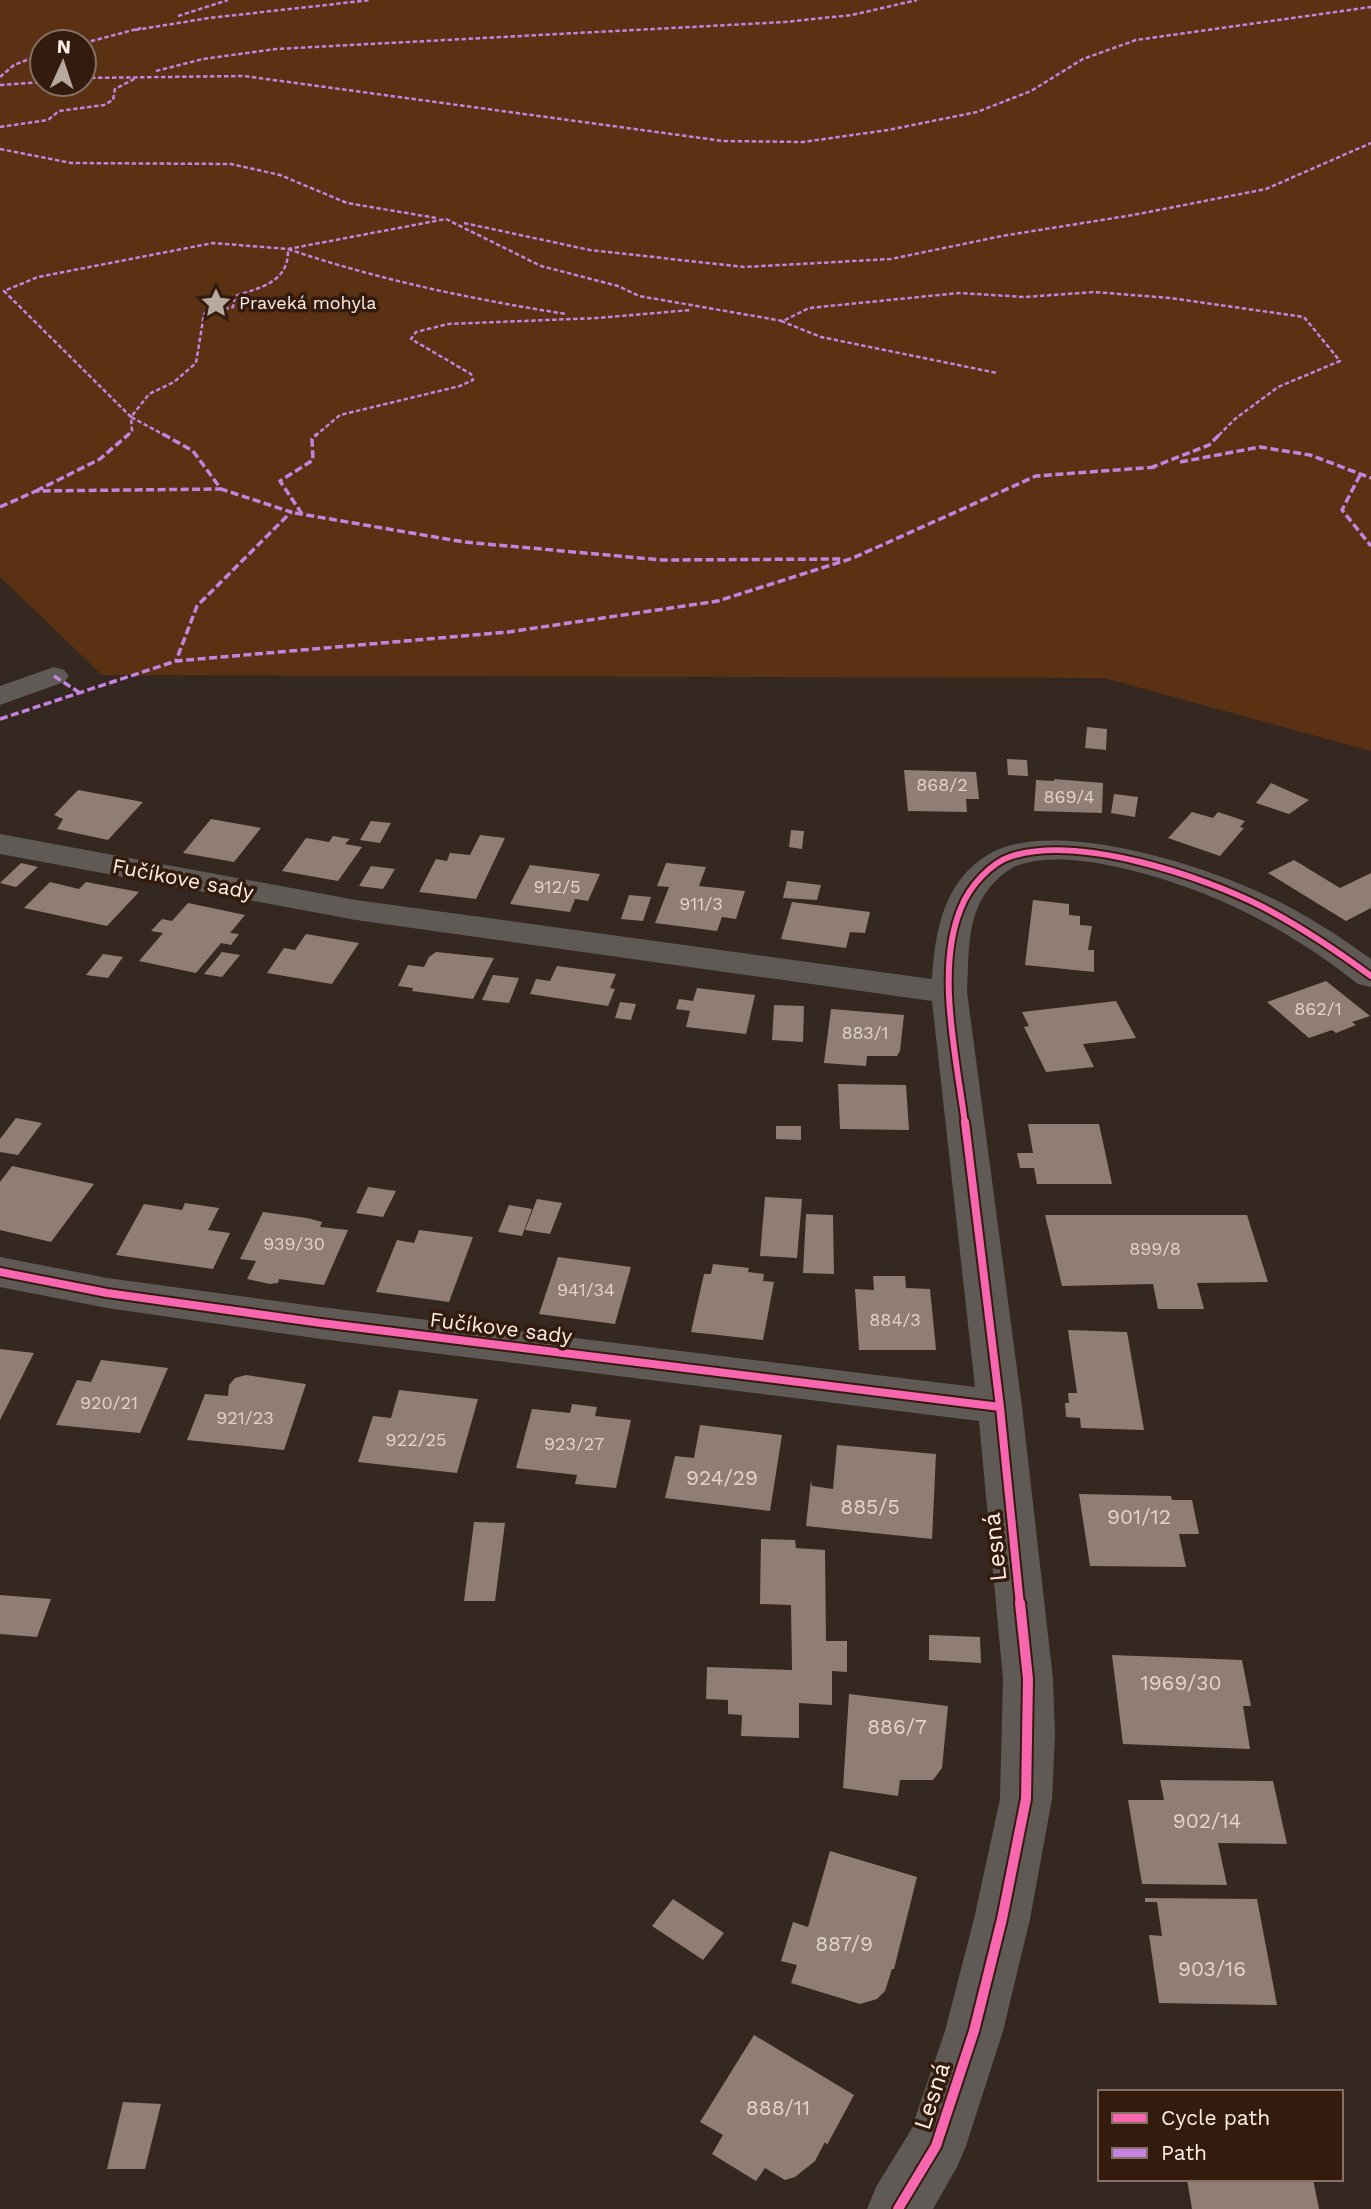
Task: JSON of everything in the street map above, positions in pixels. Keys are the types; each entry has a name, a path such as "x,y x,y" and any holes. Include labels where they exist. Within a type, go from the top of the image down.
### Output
{"street":[{"path":"0,696 54,676"},
{"name":"Fučíkove sady","path":"0,844 356,910 949,992"},
{"name":"Lesná","path":"898,2209 936,2146 974,2031 1002,1919 1026,1799 1030,1736 1028,1679 1000,1407 949,992 955,924 966,895 987,871 1012,856 1049,850 1103,855 1212,883 1262,906 1333,947 1371,975"},
{"name":"Fučíkove sady","path":"0,1272 107,1293 321,1323 1000,1407"}],"shaded area":[{"path":"0,0 1371,0 1371,751 1104,678 102,675 0,577"}],"building":[{"path":"1087,727 1107,729 1106,750 1085,748"},
{"path":"1007,759 1027,760 1028,776 1008,775"},
{"path":"904,770 976,772 979,799 966,799 967,812 908,811"},
{"path":"1036,780 1103,783 1102,813 1034,811"},
{"path":"1271,783 1309,800 1289,814 1256,803"},
{"path":"78,790 143,802 108,840 57,829 63,819 54,815"},
{"path":"1114,794 1138,797 1135,817 1111,813"},
{"path":"1192,812 1213,818 1218,812 1245,821 1240,827 1244,828 1220,856 1168,838"},
{"path":"211,819 261,828 234,862 183,853"},
{"path":"371,821 391,823 380,843 360,840"},
{"path":"791,830 804,831 802,849 789,847"},
{"path":"480,835 505,838 476,899 419,892 436,859 447,861 450,853 470,855"},
{"path":"333,836 350,839 345,844 362,847 338,881 282,871 306,838 329,842"},
{"path":"1294,860 1340,888 1371,873 1371,908 1346,921 1268,873"},
{"path":"21,863 38,867 16,887 0,883"},
{"path":"666,863 706,867 699,886 745,891 736,919 722,917 717,931 655,923 669,887 657,886"},
{"path":"530,865 600,874 588,901 575,899 570,912 510,904"},
{"path":"371,866 395,869 383,889 359,886"},
{"path":"787,881 821,885 817,900 783,898"},
{"path":"50,882 79,889 86,882 139,892 107,926 24,908"},
{"path":"629,895 651,897 643,921 621,919"},
{"path":"1033,900 1069,904 1069,915 1080,916 1080,925 1092,926 1088,950 1094,950 1094,972 1025,965"},
{"path":"792,902 870,912 865,933 850,932 846,948 781,939"},
{"path":"188,903 245,915 230,933 239,934 231,945 221,943 196,973 139,961 163,933 151,931 162,919 172,921"},
{"path":"306,934 359,943 332,984 267,973 284,948 295,950"},
{"path":"222,952 240,955 222,977 204,974"},
{"path":"436,952 494,958 473,999 412,991 413,988 398,986 408,965 424,967 429,957"},
{"path":"103,954 123,957 108,978 86,975"},
{"path":"557,966 616,974 610,988 615,989 608,1006 530,994 536,979 550,981"},
{"path":"493,975 519,978 509,1003 482,1000"},
{"path":"1326,981 1370,1016 1352,1022 1356,1025 1336,1033 1332,1030 1309,1038 1267,1002"},
{"path":"697,988 755,995 746,1034 686,1027 690,1011 676,1009 679,999 693,1001"},
{"path":"1116,1001 1136,1038 1083,1044 1094,1067 1046,1072 1024,1027 1029,1026 1022,1012"},
{"path":"620,1002 636,1004 631,1020 615,1018"},
{"path":"774,1005 804,1006 803,1042 772,1040"},
{"path":"831,1009 904,1015 900,1051 897,1056 867,1056 866,1066 824,1063"},
{"path":"838,1084 906,1085 909,1130 840,1129"},
{"path":"16,1118 42,1123 18,1155 0,1152 0,1139"},
{"path":"1028,1124 1099,1124 1112,1184 1037,1184 1034,1168 1020,1168 1017,1153 1033,1153"},
{"path":"776,1126 801,1126 801,1140 776,1139"},
{"path":"12,1166 94,1184 51,1242 0,1230 0,1182"},
{"path":"368,1187 396,1191 383,1217 356,1213"},
{"path":"765,1197 802,1199 797,1258 760,1256"},
{"path":"537,1199 562,1203 550,1234 525,1230"},
{"path":"185,1203 219,1208 208,1230 230,1233 213,1269 116,1255 144,1204 182,1210"},
{"path":"509,1205 532,1209 522,1236 498,1232"},
{"path":"263,1212 307,1218 322,1222 320,1227 348,1230 324,1285 279,1279 278,1283 270,1284 247,1279 256,1261 240,1259"},
{"path":"806,1214 833,1215 834,1274 803,1273"},
{"path":"1045,1215 1247,1215 1268,1282 1197,1283 1204,1309 1158,1309 1153,1284 1062,1286"},
{"path":"419,1230 473,1237 449,1302 376,1292 397,1240 414,1243"},
{"path":"558,1257 631,1267 615,1324 539,1314"},
{"path":"713,1264 749,1268 748,1272 764,1274 763,1281 774,1282 763,1340 691,1332 704,1274 711,1274"},
{"path":"873,1276 905,1276 906,1288 930,1289 936,1350 859,1350 855,1289 874,1290"},
{"path":"1068,1330 1127,1332 1144,1430 1081,1428 1080,1418 1066,1417 1065,1403 1069,1403 1068,1393 1077,1393"},
{"path":"0,1349 34,1353 0,1420"},
{"path":"101,1360 168,1368 140,1433 56,1425 77,1380 91,1382"},
{"path":"246,1375 306,1384 284,1450 187,1440 205,1394 228,1396 229,1385 235,1378"},
{"path":"399,1390 478,1399 457,1473 358,1462 373,1416 391,1418"},
{"path":"572,1404 597,1407 595,1416 631,1420 616,1488 575,1484 577,1475 516,1468 532,1409 570,1413"},
{"path":"700,1425 782,1435 770,1511 665,1498 675,1456 694,1458"},
{"path":"837,1445 936,1454 932,1539 806,1526 811,1480 812,1486 833,1489"},
{"path":"1079,1494 1171,1496 1172,1500 1192,1500 1199,1534 1179,1534 1186,1567 1090,1566"},
{"path":"474,1522 505,1523 495,1601 464,1601"},
{"path":"761,1539 795,1540 796,1548 825,1550 826,1641 847,1641 847,1672 832,1671 832,1705 799,1703 799,1738 741,1736 742,1715 728,1714 728,1700 706,1699 707,1667 792,1670 791,1605 760,1604"},
{"path":"0,1595 51,1599 37,1637 0,1634"},
{"path":"929,1635 980,1637 981,1663 929,1660"},
{"path":"1112,1655 1242,1660 1251,1706 1243,1706 1250,1749 1123,1744"},
{"path":"849,1694 948,1706 942,1768 933,1780 900,1780 898,1796 843,1788"},
{"path":"1160,1780 1273,1781 1287,1844 1218,1843 1227,1885 1142,1884 1128,1800 1164,1800"},
{"path":"830,1851 917,1877 894,1969 885,1991 877,1999 860,2004 791,1983 797,1965 781,1961 793,1922 808,1927"},
{"path":"1145,1898 1257,1899 1277,2005 1159,2003 1149,1935 1162,1936 1157,1902 1145,1902"},
{"path":"673,1899 724,1933 703,1960 652,1926"},
{"path":"754,2035 854,2095 827,2145 825,2142 815,2161 795,2177 785,2180 765,2168 756,2181 712,2154 723,2135 700,2122"},
{"path":"123,2102 161,2104 145,2169 107,2169"},
{"path":"1187,2181 1313,2181 1319,2209 1192,2209"}],"marked path":[{"path":"178,16 228,0"},
{"path":"135,30 209,18 371,0"},
{"path":"156,71 203,59 276,49 785,22 852,15 917,0"},
{"path":"98,78 244,76 723,141 803,142 888,130 977,112 1031,91 1083,59 1136,40 1371,7"},
{"path":"98,39 141,28"},
{"path":"0,77 14,65 28,59"},
{"path":"0,127 48,120 59,111 104,105 113,100 115,89 136,78"},
{"path":"0,85 28,83"},
{"path":"464,223 590,250 744,267 891,259 1002,236 1133,215 1266,189 1371,143"},
{"path":"0,149 71,163 231,164 280,175 347,203 436,218"},
{"path":"36,491 88,466 112,450 132,431 131,417 4,291 38,277 213,243 288,249 446,219 541,266 618,286 639,296 783,321 809,308 959,293 1025,297 1094,292 1170,298 1304,317 1340,361 1278,387 1235,419 1209,445 1150,468"},
{"path":"204,314 233,307 235,296 276,279 285,271 288,249 356,271 426,288 566,314"},
{"path":"176,661 197,606 291,512 221,489 193,451 131,417 149,394 174,382 196,363 204,314 216,303"},
{"path":"302,514 280,481 313,460 312,439 340,415 460,386 473,380 471,374 411,339 416,332 448,324 597,318 691,310"},
{"path":"781,321 821,337 997,373"},
{"path":"1180,462 1260,447 1310,455 1371,478"},
{"path":"0,719 176,661 508,632 718,601 853,558 1036,476 1156,467"},
{"path":"1360,475 1342,510 1371,546"},
{"path":"0,507 36,491 221,489"},
{"path":"295,513 464,542 662,560 841,559"},
{"path":"54,676 80,693"}],"cycle path":[{"path":"898,2209 936,2146 974,2031 1002,1919 1026,1799 1029,1736 1028,1679 1000,1407 949,992 957,916 972,888 999,862 1012,856 1037,851 1103,855 1176,873 1239,896 1305,931 1371,976"},
{"path":"0,1272 107,1293 321,1323 1000,1407"}],"place":[{"name":"Praveká mohyla","path":"216,303"}]}
